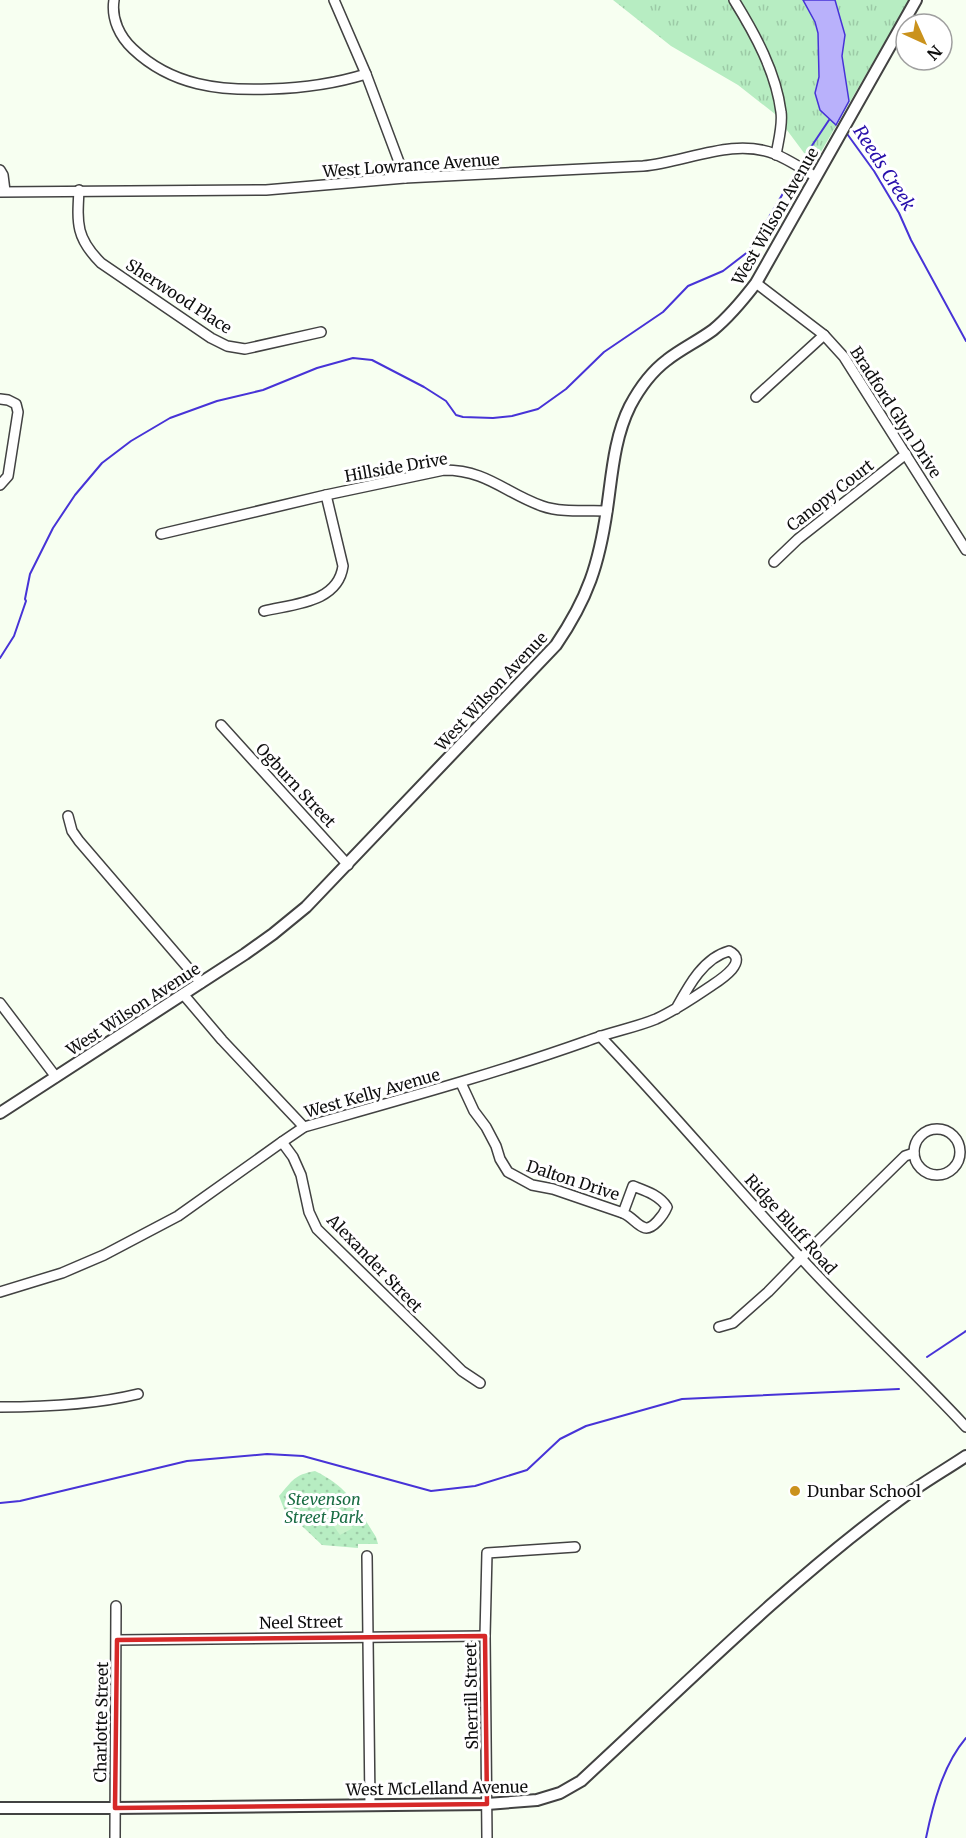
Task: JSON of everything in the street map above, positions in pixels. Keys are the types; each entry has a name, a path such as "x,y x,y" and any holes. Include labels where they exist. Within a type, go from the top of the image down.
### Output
{"street":[{"path":"114,0 116,26 126,42 142,58 181,80 210,87 239,90 303,88 366,74"},
{"path":"334,0 366,74 405,178"},
{"path":"734,0 756,36 775,86 782,114 776,154"},
{"name":"West Wilson Avenue","path":"0,1113 201,983 273,934 306,907 556,645 570,624 591,583 607,511 617,445 622,424 631,405 654,372 667,360 704,336 726,318 743,301 756,283 916,0"},
{"name":"West Lowrance Avenue","path":"3,192 267,190 405,178 643,166 665,164 730,148 749,147 776,154 816,177"},
{"path":"0,170 3,175 3,192"},
{"name":"Sherwood Place","path":"79,190 80,233 88,250 101,263 211,338 227,346 245,349 321,332"},
{"name":"Bradford Glyn Drive","path":"756,283 824,335 853,368 966,550"},
{"path":"756,397 824,335"},
{"path":"0,485 8,476 18,412 16,404 4,400"},
{"name":"Canopy Court","path":"774,562 798,539 906,454"},
{"name":"Hillside Drive","path":"161,534 326,495 428,473 455,470 482,476 545,507 607,511"},
{"name":"Hillside Drive","path":"264,611 321,597 336,586 343,566 326,495"},
{"name":"Ogburn Street","path":"221,725 348,864"},
{"path":"68,816 72,831 79,841 201,983"},
{"name":"West Kelly Avenue","path":"0,1292 62,1274 115,1250 178,1216 304,1127 461,1083 654,1020 685,1005 729,973 736,965 735,956 729,951 710,962 694,980 676,1009"},
{"path":"183,994 222,1040 304,1127"},
{"path":"0,1003 56,1077"},
{"name":"Ridge Bluff Road","path":"600,1036 678,1119 801,1258 966,1427"},
{"name":"Dalton Drive","path":"461,1083 508,1172 532,1185 553,1189 631,1216 643,1227 648,1228 653,1225 667,1207 653,1194 633,1186 623,1213"},
{"path":"937,1129 946,1130 954,1135 961,1152 960,1161 954,1169 938,1176 921,1169 914,1153 915,1144 921,1136 937,1129"},
{"name":"Alexander Street","path":"282,1142 293,1157 301,1175 309,1212 317,1229 462,1371 480,1383"},
{"path":"719,1327 733,1323 768,1292 904,1156 914,1153"},
{"path":"0,1407 85,1404 138,1394"},
{"name":"West McLelland Avenue","path":"0,1808 487,1804 537,1800 560,1793 580,1781 775,1601 853,1535 896,1502 966,1456"},
{"name":"Sherrill Street","path":"488,1838 485,1636 488,1553 574,1547"},
{"path":"367,1556 370,1804"},
{"name":"Charlotte Street","path":"115,1838 116,1605"},
{"name":"Neel Street","path":"117,1640 485,1636"}],"highlighted area":[{"path":"485,1636 487,1804 115,1808 117,1640"}],"green space":[{"path":"613,0 909,0 902,12 894,12 894,26 818,157 810,161 775,114 738,85 671,46"},
{"name":"Stevenson Street Park","path":"315,1471 336,1484 351,1499 376,1537 378,1544 358,1544 358,1548 322,1545 284,1509 279,1496 294,1479 302,1474"},
{"path":"346,1517 353,1528 340,1535 333,1525"}],"shaded area":[{"path":"803,0 835,0 845,35 842,56 849,101 836,125 820,110 815,93 819,77 818,33 815,22"}],"waterway":[{"path":"809,150 829,120"},
{"name":"Reeds Creek","path":"845,131 874,171 899,213 911,240 966,341"},
{"path":"0,658 14,636 26,601 30,574 53,528 75,495 102,463 131,441 170,418 217,401 263,390 317,368 353,358 372,360 424,387 446,401 456,415 463,417 512,416 538,409 566,389 604,352 663,312 688,286 723,271 749,251 785,190"},
{"path":"927,1357 966,1331"},
{"path":"0,1503 20,1501 187,1461 267,1454 303,1456 431,1491 475,1486 527,1470 560,1439 586,1426 682,1399 899,1389"},
{"path":"926,1838 945,1773 966,1738"}],"place":[{"name":"Dunbar School","path":"795,1491"}]}
